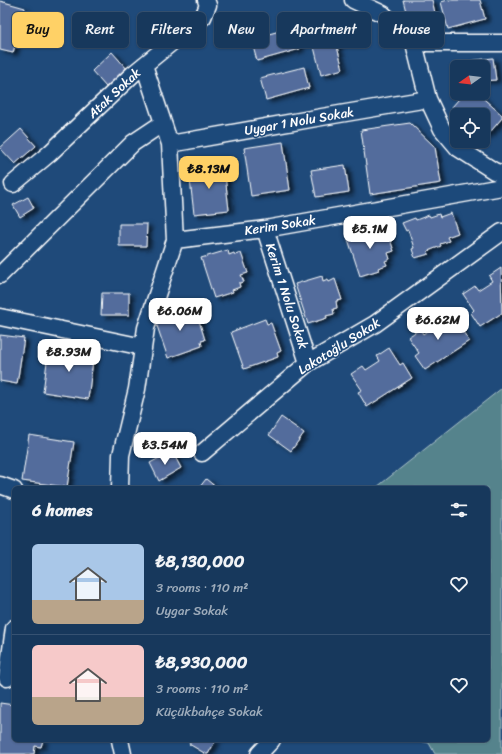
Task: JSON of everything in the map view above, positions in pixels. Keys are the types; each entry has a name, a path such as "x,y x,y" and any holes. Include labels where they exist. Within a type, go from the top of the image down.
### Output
{"street":[{"name":"Atak Sokak","path":"13,184 50,153 133,74 203,17 208,5 206,0"},
{"path":"353,0 384,7"},
{"path":"444,43 502,43"},
{"path":"415,48 428,99 442,129 458,148 494,171 502,174"},
{"path":"120,486 121,455 137,389 146,328 175,240 170,144 144,65"},
{"name":"Uygar 1 Nolu Sokak","path":"170,144 428,99"},
{"path":"0,275 133,143 163,123"},
{"name":"Kerim Sokak","path":"175,240 266,229 502,187"},
{"name":"Kerim 1 Nolu Sokak","path":"266,229 308,363"},
{"name":"Lakotoğlu Sokak","path":"202,454 308,363 375,324 502,232"},
{"path":"0,317 143,347"},
{"path":"0,485 12,489"},
{"path":"7,678 12,642"},
{"path":"121,742 124,754"},
{"path":"259,754 270,742"}],"green space":[{"path":"502,388 502,754 435,754 429,743 424,742 490,742 490,486 378,486"}],"building":[{"path":"403,0 432,0 435,12 406,12"},
{"path":"448,0 480,0 485,19 448,29 441,2"},
{"path":"0,1 25,8 24,12 12,12 12,48 14,48 13,53 0,50"},
{"path":"277,32 277,48 300,49 257,61 253,48 269,48 269,34"},
{"path":"314,48 337,48 343,69 321,75"},
{"path":"112,52 127,69 106,87 92,71"},
{"path":"493,58 496,80 490,80 490,60 476,60"},
{"path":"304,67 309,88 266,100 260,78"},
{"path":"458,100 485,100 502,115 502,118 490,132 490,108 452,107"},
{"path":"410,123 435,147 441,183 370,194 361,130"},
{"path":"21,129 36,146 15,164 0,148"},
{"path":"283,142 290,190 251,196 244,148"},
{"path":"345,165 349,192 316,197 311,170"},
{"path":"224,167 229,210 194,214 189,171"},
{"path":"28,197 34,208 20,217 13,205"},
{"path":"451,213 458,233 447,237 449,241 428,251 429,254 415,258 412,249 414,248 408,230 406,231 402,223 429,215 430,217 439,214 440,217"},
{"path":"119,224 147,224 146,246 119,246"},
{"path":"374,228 375,232 380,231 381,233 387,231 394,251 388,253 390,259 385,261 387,265 378,268 379,270 360,276 347,236"},
{"path":"228,250 229,255 241,253 248,273 241,275 244,282 239,283 240,287 232,290 233,292 214,298 201,258"},
{"path":"501,268 502,313 480,327 471,313 474,310 463,294 475,286 478,290 492,281 489,276"},
{"path":"322,276 323,281 328,279 329,282 335,279 342,300 336,301 337,308 333,309 334,314 326,316 327,318 308,324 295,284"},
{"path":"102,293 129,293 129,315 101,315"},
{"path":"189,308 191,313 196,311 205,340 201,341 202,346 168,358 155,320"},
{"path":"446,311 457,328 460,327 469,341 425,370 415,356 419,353 408,337 420,329 423,334 437,324 434,319"},
{"path":"265,319 267,324 271,323 281,351 277,353 278,357 244,369 231,332"},
{"path":"0,335 24,338 17,384 0,381"},
{"path":"49,347 94,353 88,399 43,392"},
{"path":"389,348 400,365 403,363 412,378 367,407 358,392 362,390 351,374 363,366 366,370 380,361 377,356"},
{"path":"281,417 304,433 291,451 269,435"},
{"path":"29,435 74,442 67,486 22,481"},
{"path":"172,451 181,468 159,481 150,463"},
{"path":"206,479 215,486 201,486"},
{"path":"0,703 12,705 12,742 42,742 41,747 35,746 34,754 0,754"},
{"path":"190,742 215,742 208,754 189,744"}]}
